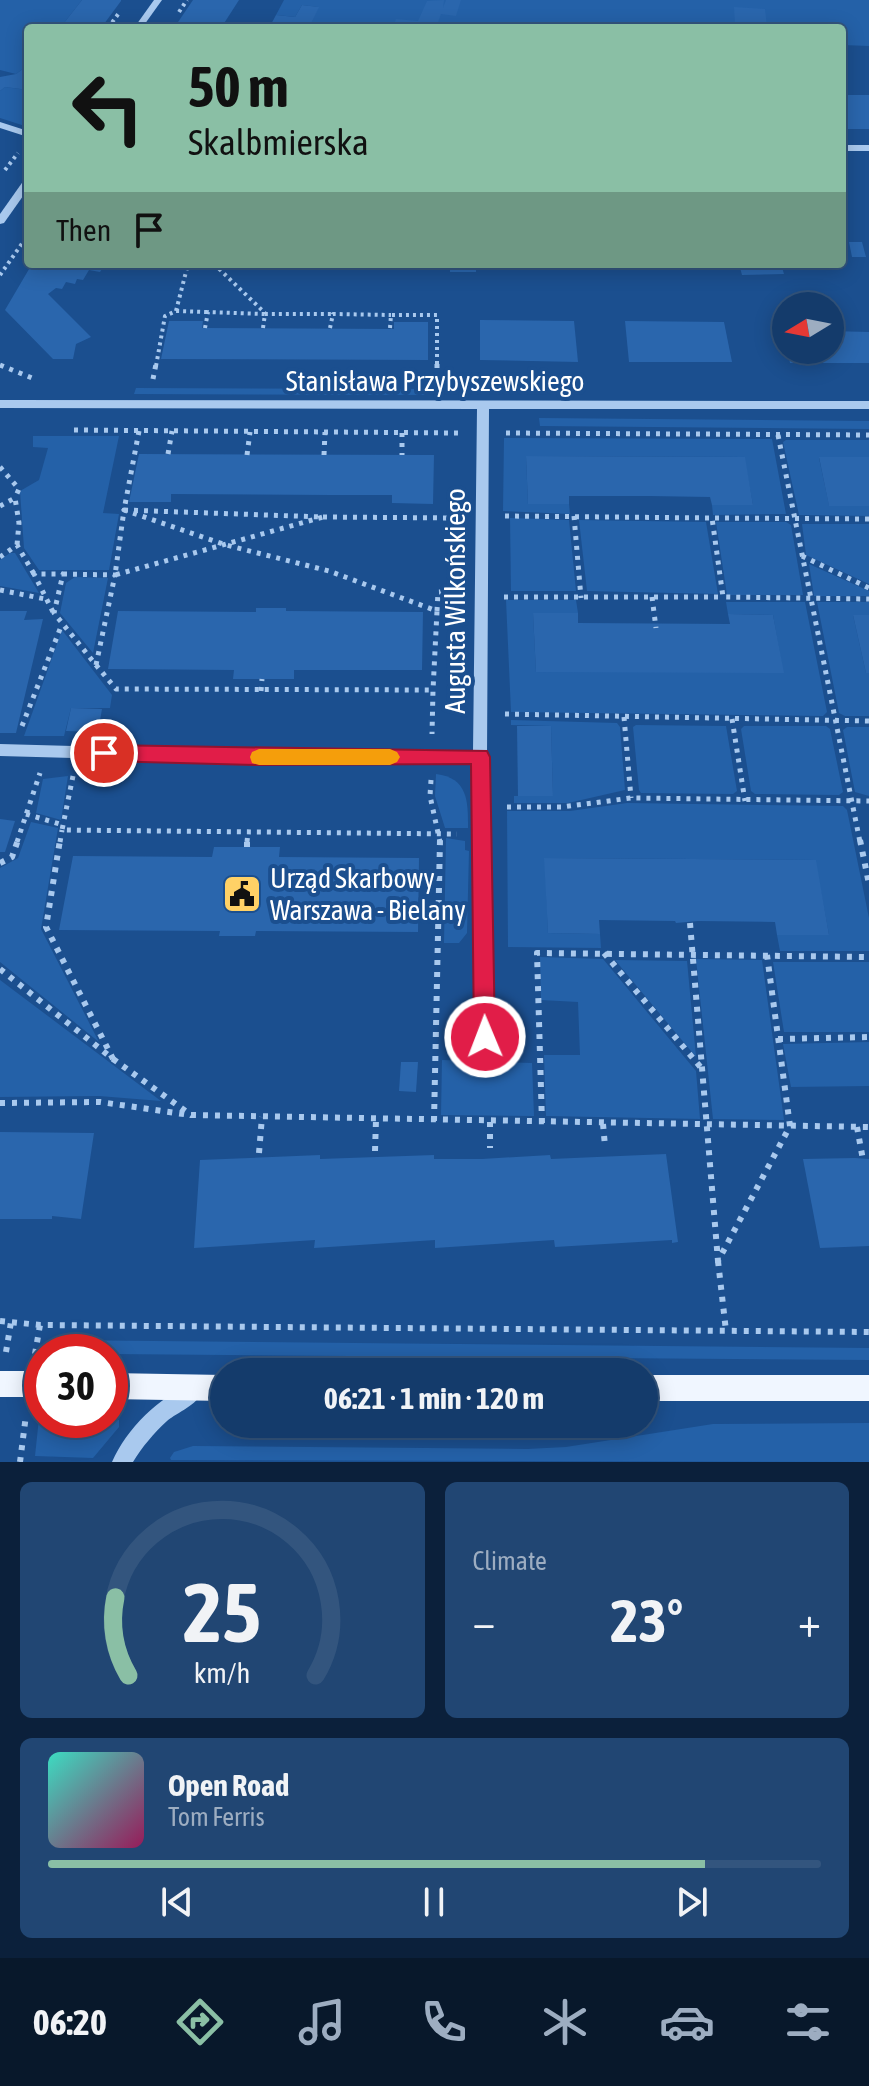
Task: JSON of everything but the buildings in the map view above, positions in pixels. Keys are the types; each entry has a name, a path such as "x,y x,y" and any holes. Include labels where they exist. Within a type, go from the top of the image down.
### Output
{"main road":[{"path":"0,1384 24,1384"},
{"path":"128,1386 210,1388"},
{"path":"658,1388 869,1388"}],"street":[{"path":"141,24 158,0"},
{"path":"0,125 24,133"},
{"path":"846,148 869,148"},
{"path":"0,221 24,188"},
{"name":"Stanisława Przybyszewskiego","path":"0,404 869,405"},
{"name":"Augusta Wilkońskiego","path":"483,406 480,757 485,1037"},
{"path":"6,750 255,757 480,757"},
{"path":"122,1462 145,1428 162,1411 210,1389"}],"path":[{"path":"0,178 23,146"},
{"path":"0,275 24,241"},
{"path":"176,311 187,268"},
{"path":"218,268 265,314"},
{"path":"153,379 165,316 176,311 437,315 437,379"},
{"path":"205,328 208,312"},
{"path":"263,328 265,314"},
{"path":"330,328 333,314"},
{"path":"390,328 391,315"},
{"path":"0,365 32,378"},
{"path":"62,430 869,435"},
{"path":"96,665 115,575 139,431"},
{"path":"168,454 172,431"},
{"path":"247,455 250,431"},
{"path":"324,455 325,432"},
{"path":"402,433 402,455"},
{"path":"778,435 869,884"},
{"path":"0,467 19,489 15,498 19,523 17,545 54,613 116,689 433,690"},
{"path":"0,506 15,498"},
{"path":"124,510 465,518"},
{"path":"124,510 226,545 329,571 437,611 430,796 440,834 434,1121"},
{"path":"500,529 500,516 869,519"},
{"path":"574,516 581,598"},
{"path":"34,574 115,575 323,517"},
{"path":"712,518 723,597"},
{"path":"0,557 17,545"},
{"path":"801,556 869,588"},
{"path":"54,613 63,574"},
{"path":"501,584 502,612"},
{"path":"0,590 46,599"},
{"path":"501,597 869,599"},
{"path":"652,597 656,628"},
{"path":"6,750 62,623"},
{"path":"261,691 262,679"},
{"path":"505,701 505,716 869,721"},
{"path":"624,717 631,798"},
{"path":"732,718 745,801"},
{"path":"28,767 52,769"},
{"path":"0,863 12,857 41,768"},
{"path":"63,770 74,770 46,927 113,1059"},
{"path":"26,814 63,827 481,834 504,807 562,807 631,798 869,801"},
{"path":"247,847 248,832"},
{"path":"690,923 726,1331"},
{"path":"542,1123 537,953 869,957"},
{"path":"604,953 703,1070"},
{"path":"718,1261 790,1126 767,955"},
{"path":"0,969 113,1059 191,1115"},
{"path":"778,1039 869,1037"},
{"path":"0,1103 100,1102 191,1115 262,1117 869,1127"},
{"path":"259,1153 262,1117"},
{"path":"375,1151 376,1120"},
{"path":"490,1122 490,1148"},
{"path":"603,1123 605,1146"},
{"path":"857,1127 863,1160"},
{"path":"0,1321 71,1325 869,1332"}],"shaded area":[{"path":"0,0 82,0 63,24 24,24 24,68 16,74 0,70"},
{"path":"284,0 869,0 869,46 846,45 846,24 311,24 318,7 302,5 295,17 276,15"},
{"path":"5,87 24,89 24,126 0,118 0,91"},
{"path":"136,388 433,389 432,395 134,394"},
{"path":"539,418 869,421 869,429 540,426"},
{"path":"33,436 119,436 103,513 119,514 109,570 39,570 24,548 20,491 39,480 48,448 33,447"},
{"path":"504,438 772,439 786,514 713,515 712,505 753,505 744,457 526,456 528,504 569,504 570,514 503,511"},
{"path":"869,440 869,457 819,458 829,505 869,506 869,516 799,515 783,442"},
{"path":"510,518 569,520 576,591 511,591"},
{"path":"579,520 706,522 718,594 587,591"},
{"path":"716,522 786,522 791,525 803,595 727,595"},
{"path":"802,524 869,524 869,584 806,555"},
{"path":"15,553 39,593 0,586 0,560"},
{"path":"809,564 869,591 869,596 814,596"},
{"path":"75,577 108,578 93,653 60,613 66,583"},
{"path":"506,600 576,600 578,613 533,613 536,672 783,672 773,615 728,614 726,602 805,602 827,712 823,716 511,712"},
{"path":"817,602 869,602 869,615 853,615 866,673 869,673 869,716 839,713"},
{"path":"62,630 112,695 110,708 71,708 64,736 24,736"},
{"path":"511,720 617,723 620,727 625,790 568,803 514,803 514,796 553,796 551,726 511,725"},
{"path":"726,726 737,791 733,794 641,793 633,727"},
{"path":"744,726 826,726 830,729 843,792 839,795 755,794 751,791 741,729"},
{"path":"847,727 869,727 869,796 855,792 843,730"},
{"path":"436,774 454,780 464,792 468,828 445,828 435,796"},
{"path":"68,776 61,820 36,813 43,779"},
{"path":"627,803 843,806 847,810 869,918 869,951 780,951 777,935 829,935 815,860 545,858 548,933 600,934 601,948 508,947 507,811 570,811"},
{"path":"31,822 58,828 41,929 99,1042 0,962 0,868 18,858"},
{"path":"446,838 465,841 465,850 469,851 467,933 459,943 444,943"},
{"path":"540,957 603,959 696,1071 700,1119 546,1116 544,1055 580,1055 578,1002 541,1000"},
{"path":"696,959 762,960 784,1120 713,1119"},
{"path":"615,960 687,961 696,1057"},
{"path":"773,962 869,962 869,1032 784,1032"},
{"path":"0,980 161,1101 99,1096 0,1097"},
{"path":"869,1042 869,1086 791,1087 783,1044"},
{"path":"442,1060 532,1063 534,1116 441,1115"},
{"path":"128,1341 869,1348 869,1360 128,1354"},
{"path":"869,1423 869,1462 170,1458 174,1452 193,1446 566,1447 624,1438 658,1438 658,1433 713,1424"},
{"path":"37,1438 110,1438 93,1458 35,1456"}],"slow traffic":[{"path":"259,757 390,757"}],"place":[{"name":"Urząd Skarbowy Warszawa - Bielany","path":"242,894"}],"route":[{"path":"104,753 480,757 485,1037"}]}
